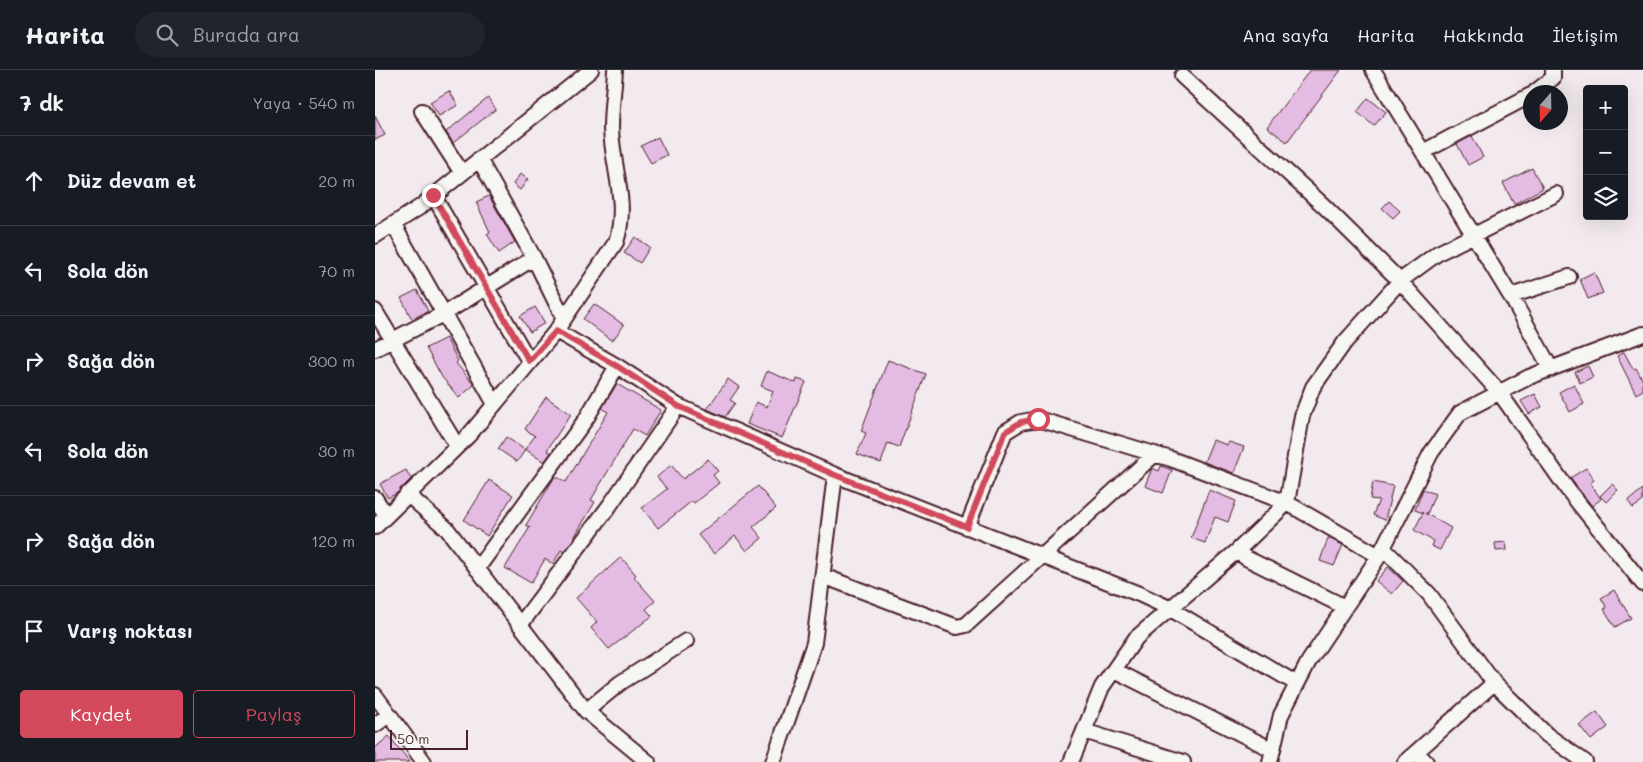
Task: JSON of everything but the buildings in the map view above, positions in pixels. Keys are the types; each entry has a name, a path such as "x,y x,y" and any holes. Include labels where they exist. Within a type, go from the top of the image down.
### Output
{"street":[{"path":"375,236 462,173 591,70"},
{"path":"375,527 457,446 495,404 556,331 616,242 621,226 623,209 611,129 615,70"},
{"path":"1373,70 1511,296 1551,369"},
{"path":"1544,85 1553,78 1553,70"},
{"path":"1182,76 1324,206 1400,281 1499,392 1568,490 1643,584"},
{"path":"1423,152 1523,99"},
{"path":"423,111 462,173"},
{"path":"479,159 534,258 564,319"},
{"path":"1071,762 1102,687 1136,638 1237,552 1287,503 1302,416 1313,387 1345,342 1400,281 1438,254 1555,194"},
{"path":"433,195 529,361"},
{"path":"393,224 495,404"},
{"path":"375,350 445,313 534,258"},
{"path":"1511,296 1569,277"},
{"path":"375,311 457,446"},
{"path":"556,331 617,366 678,406 835,475 1043,556 1169,608 1297,684"},
{"path":"1114,670 1271,756 1281,715 1309,661 1381,552 1431,453 1460,413 1529,377 1643,334"},
{"path":"477,569 585,419 617,366"},
{"path":"520,625 610,505 678,406"},
{"path":"967,527 1005,432 1021,422 1038,419 1155,454 1287,503 1381,552 1429,594 1494,683 1547,735 1585,762"},
{"path":"823,576 957,627 966,625 1155,454"},
{"path":"773,762 814,643 835,475"},
{"path":"407,494 447,529 586,711 648,762"},
{"path":"375,498 386,515"},
{"path":"1237,552 1345,607"},
{"path":"586,711 620,683 686,641"},
{"path":"1405,762 1421,757 1494,683"},
{"path":"375,696 424,762"},
{"path":"375,725 389,714"},
{"path":"1084,731 1174,761"}],"route":[{"path":"433,195 529,361 556,331 617,366 678,406 835,475 967,527 1005,432 1021,422 1038,419"}]}
